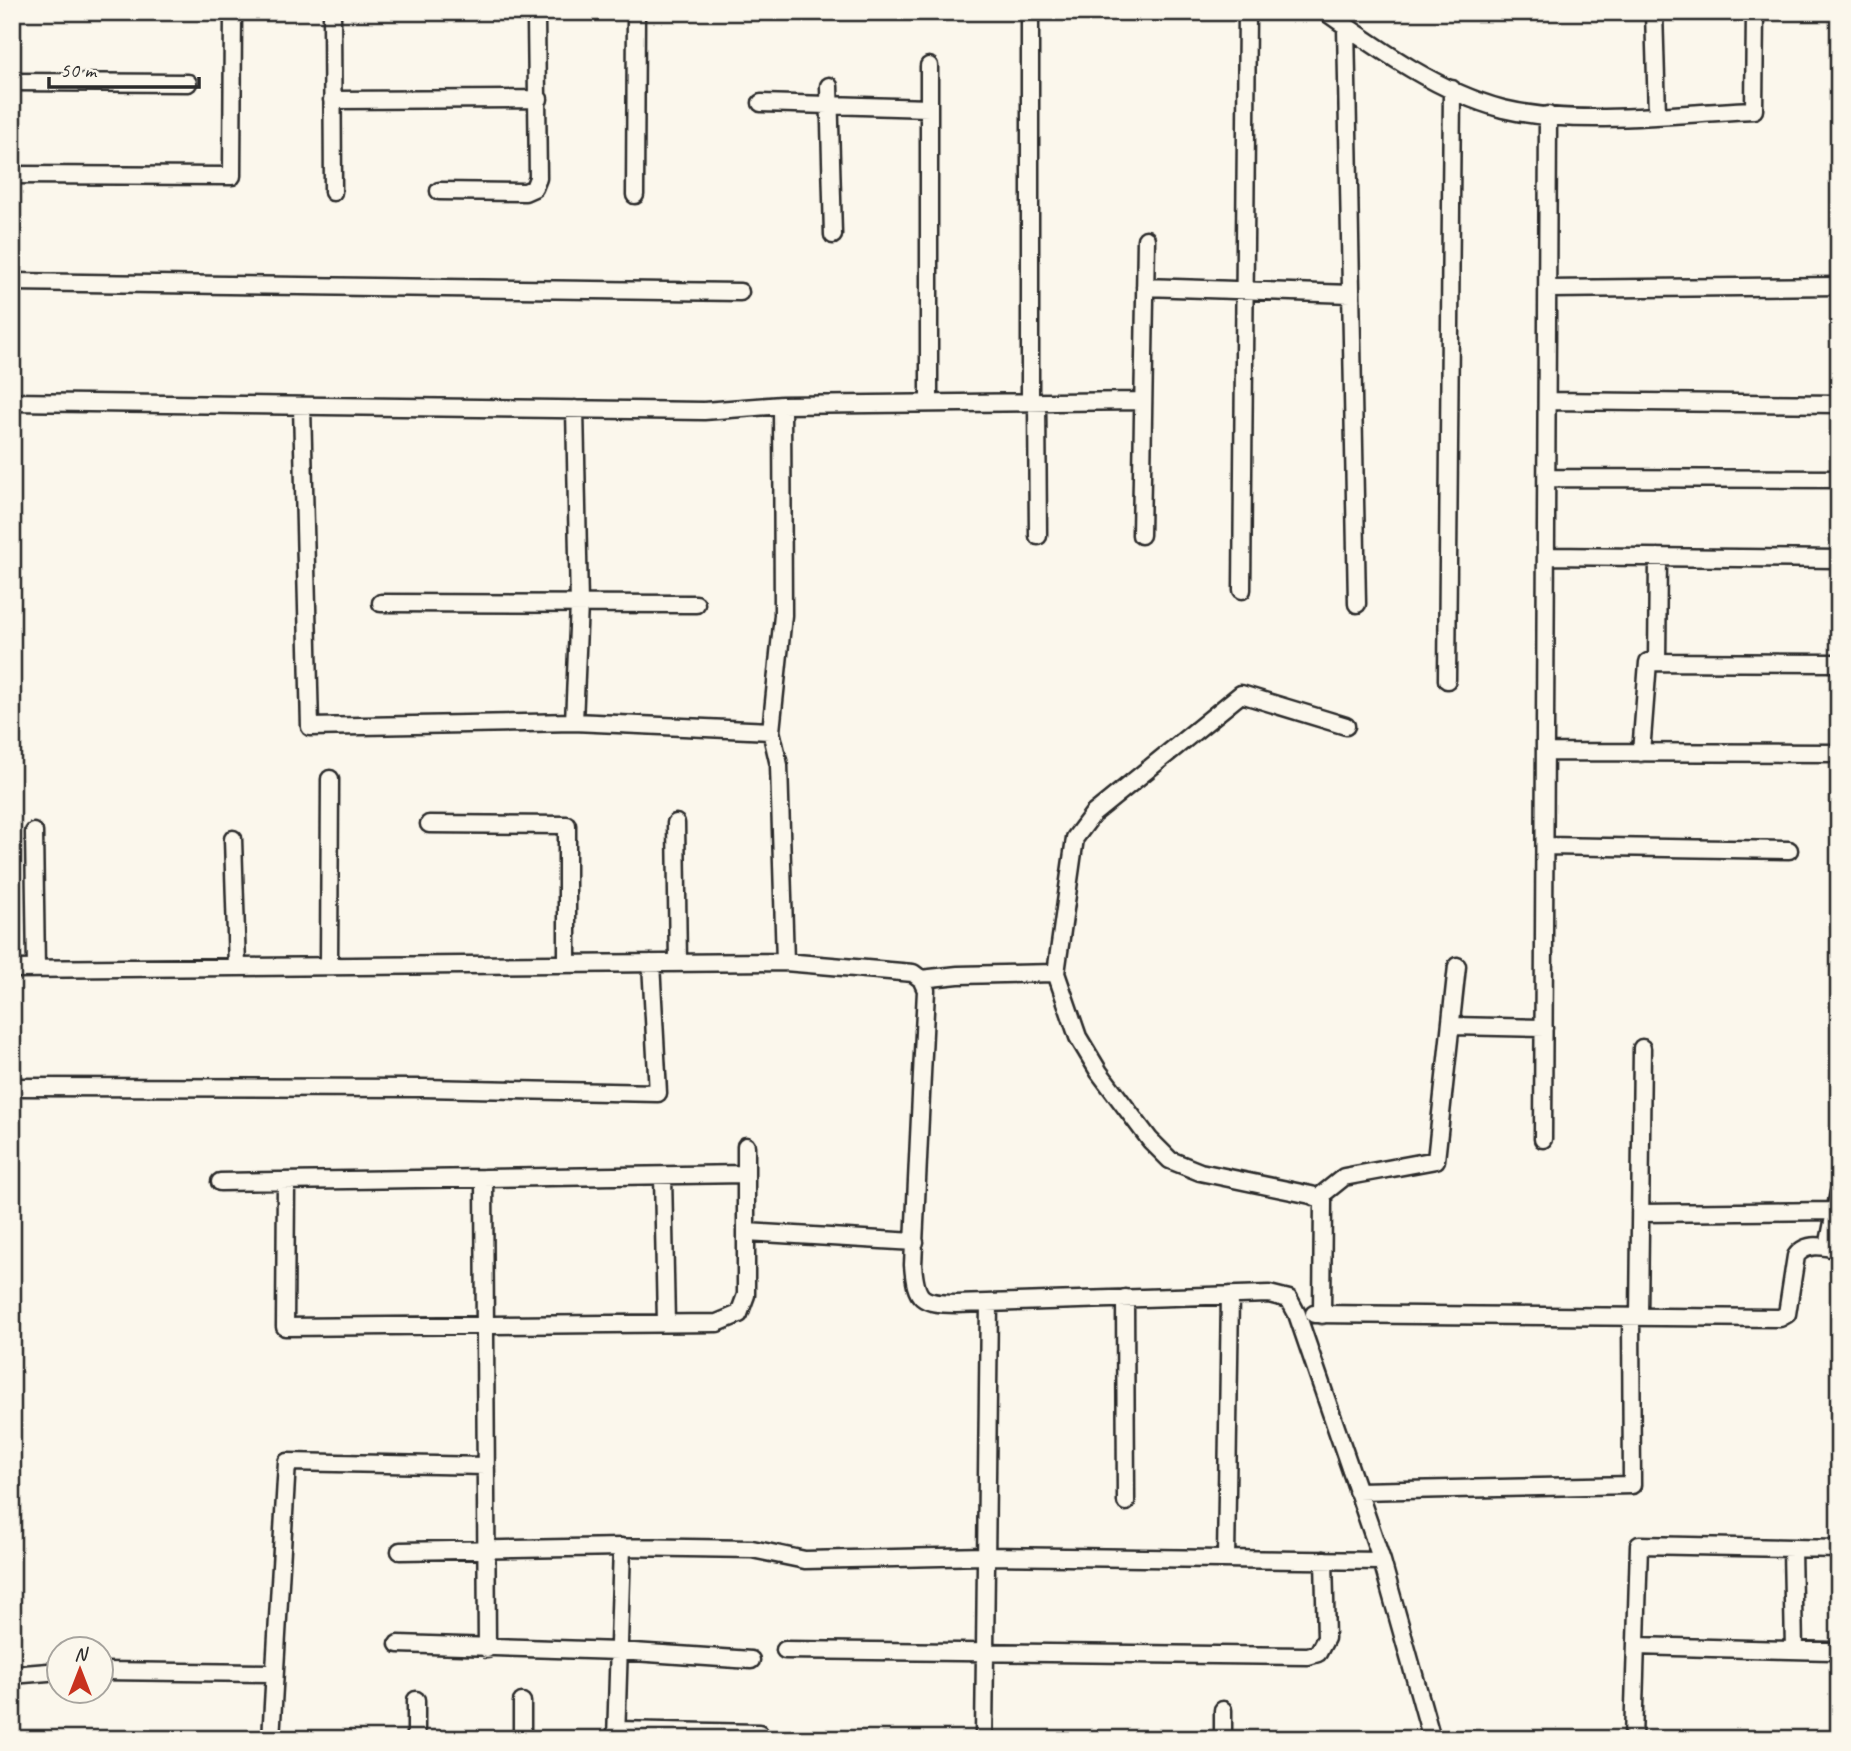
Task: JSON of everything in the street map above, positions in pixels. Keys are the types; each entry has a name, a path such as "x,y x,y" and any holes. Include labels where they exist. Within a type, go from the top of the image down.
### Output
{"street":[{"path":"12,175 232,176 233,12"},
{"path":"332,12 333,192"},
{"path":"635,195 636,12"},
{"path":"1030,12 1038,536"},
{"path":"1242,590 1247,12"},
{"path":"1326,12 1383,51 1452,89 1504,109 1548,115 1754,110 1755,12"},
{"path":"1654,12 1657,114"},
{"path":"439,191 525,192 534,188 538,178 539,99 536,18"},
{"path":"1346,26 1357,604"},
{"path":"929,66 929,403"},
{"path":"12,82 188,83"},
{"path":"829,86 833,235"},
{"path":"1447,680 1452,89"},
{"path":"332,100 539,99"},
{"path":"761,103 929,108"},
{"path":"1543,1139 1548,115"},
{"path":"1142,535 1146,239"},
{"path":"12,282 740,292"},
{"path":"1548,289 1839,286"},
{"path":"1146,287 1351,294"},
{"path":"12,402 704,411 782,405 1143,401"},
{"path":"1547,401 1839,404"},
{"path":"782,405 783,615 771,731 779,765 785,962"},
{"path":"302,406 310,727 574,722 771,731"},
{"path":"574,722 579,604 575,409"},
{"path":"1547,478 1839,478"},
{"path":"1547,556 1839,559"},
{"path":"1657,662 1658,557"},
{"path":"381,603 696,604"},
{"path":"1641,752 1648,662 1839,663"},
{"path":"1346,726 1241,694 1093,814 1075,838 1056,973 1078,1037 1098,1072 1150,1140 1170,1160 1211,1175 1319,1196 1344,1177 1436,1160 1457,966"},
{"path":"1546,752 1839,753"},
{"path":"329,966 330,779"},
{"path":"676,823 678,963"},
{"path":"429,824 566,825 567,964"},
{"path":"34,832 36,969"},
{"path":"233,839 237,967"},
{"path":"1546,846 1789,850"},
{"path":"12,969 785,962 897,970 921,979 958,975 1056,973"},
{"path":"12,1087 423,1088 658,1093 651,963"},
{"path":"921,979 926,990 915,1242 915,1288 920,1298 930,1303 1269,1294 1289,1299 1297,1314 1382,1561 1432,1739"},
{"path":"1452,1026 1544,1028"},
{"path":"1357,1491 1632,1485 1642,1048"},
{"path":"286,1181 285,1327 717,1323 738,1314 746,1295 746,1146"},
{"path":"220,1182 746,1174"},
{"path":"663,1176 666,1323"},
{"path":"484,1178 487,1649"},
{"path":"1297,1314 1780,1318 1787,1314 1791,1303 1796,1256 1807,1247 1833,1249 1834,1211 1839,1192"},
{"path":"1319,1196 1324,1205 1322,1315"},
{"path":"1640,1213 1834,1211"},
{"path":"746,1232 915,1242"},
{"path":"1226,1559 1230,1295"},
{"path":"1125,1298 1126,1502"},
{"path":"984,1739 989,1303"},
{"path":"271,1739 287,1462 486,1466"},
{"path":"1633,1739 1640,1545 1839,1549"},
{"path":"622,1547 616,1734 759,1733"},
{"path":"400,1551 486,1552 622,1547 752,1549 805,1560 985,1556 1382,1561"},
{"path":"1792,1549 1794,1650"},
{"path":"785,1650 1308,1656 1318,1653 1326,1638 1324,1560"},
{"path":"398,1644 487,1649 619,1651 751,1660"},
{"path":"1636,1646 1831,1651"},
{"path":"116,1671 274,1673"},
{"path":"12,1675 46,1672"},
{"path":"416,1700 416,1739"},
{"path":"522,1703 522,1739"},
{"path":"1223,1710 1223,1739"}]}
